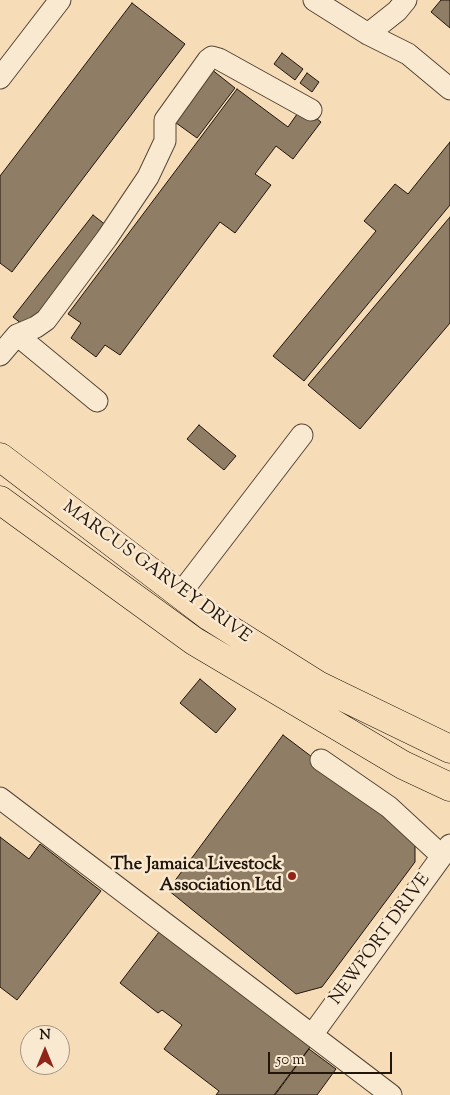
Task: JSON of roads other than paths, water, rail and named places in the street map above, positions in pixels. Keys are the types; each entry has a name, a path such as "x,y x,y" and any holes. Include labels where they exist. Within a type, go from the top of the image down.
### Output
{"highway":[{"name":"MARCUS GARVEY DRIVE","path":"0,457 210,617 318,685 450,749"},
{"name":"MARCUS GARVEY DRIVE","path":"0,500 194,641 403,765 450,787"}],"street":[{"path":"0,78 60,0"},
{"path":"314,0 368,34 408,54 450,89"},
{"path":"368,34 397,11 406,0"},
{"path":"0,354 17,335 36,327 46,320 107,238 148,177 165,142 165,120 208,60 212,57 218,59 311,110"},
{"path":"17,335 96,401"},
{"path":"180,594 302,436"},
{"path":"321,760 389,807 446,851"},
{"path":"0,798 391,1095"},
{"name":"NEWPORT DRIVE","path":"312,1035 446,851"}],"place":[{"name":"The Jamaica Livestock Association Ltd","path":"292,876"}]}
